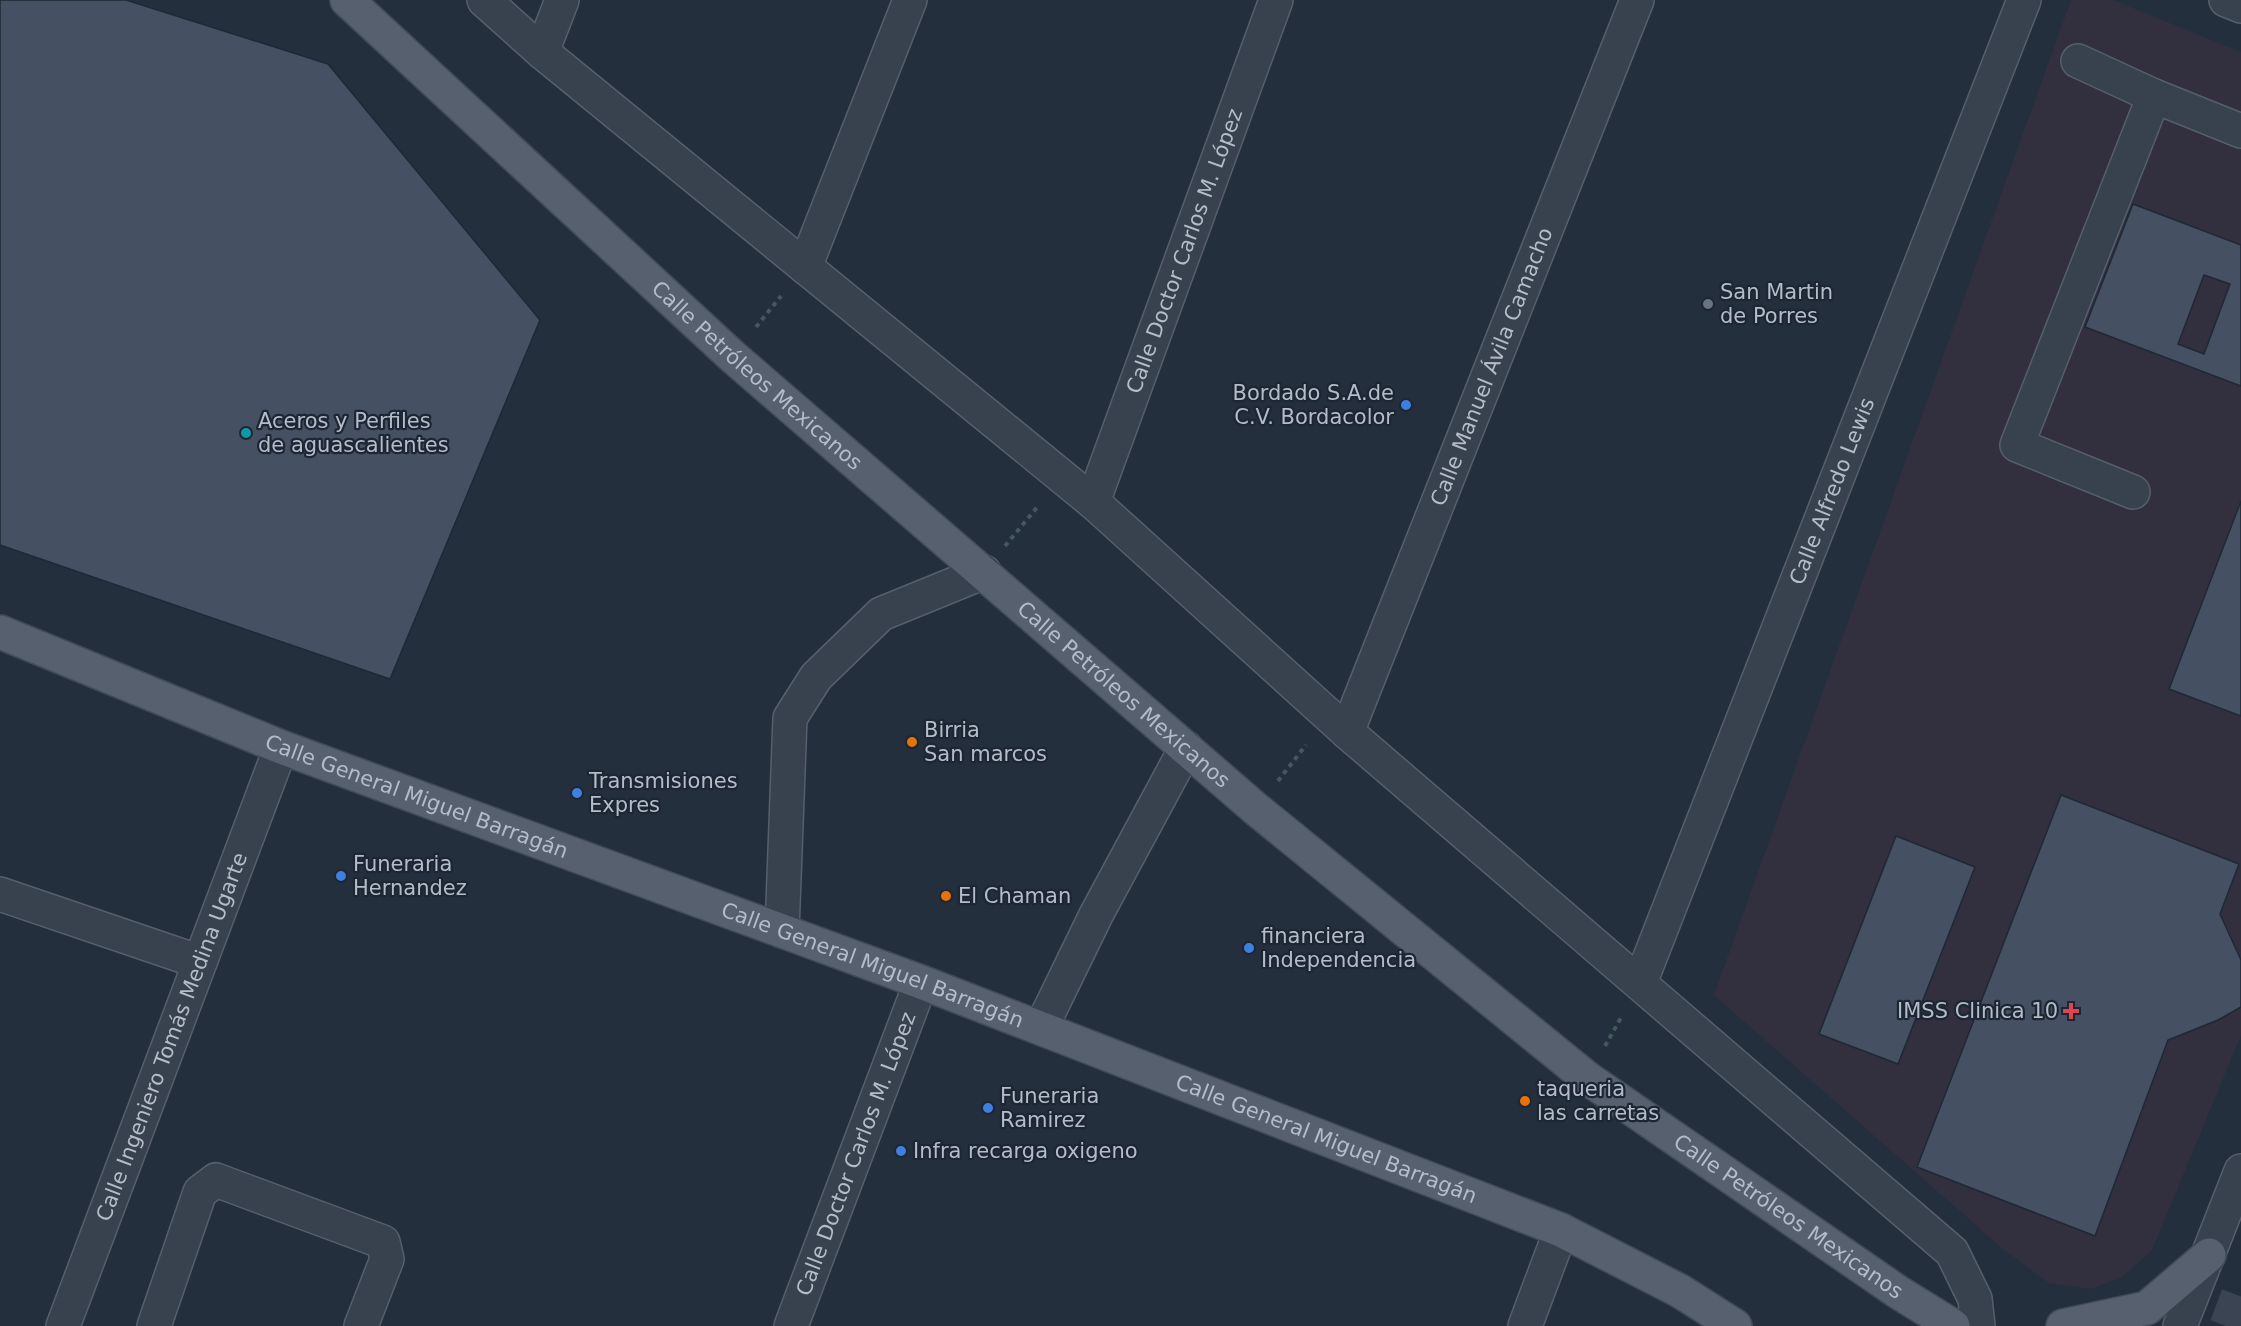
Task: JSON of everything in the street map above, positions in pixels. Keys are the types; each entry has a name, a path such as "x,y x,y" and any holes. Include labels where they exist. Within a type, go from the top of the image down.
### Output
{"main road":[{"name":"Calle Petróleos Mexicanos","path":"355,7 732,356 1256,809 1587,1078 1898,1292 1953,1326"},
{"name":"Calle General Miguel Barragán","path":"0,632 281,747 921,982 1561,1230 1680,1291 1735,1326"},
{"path":"2063,1326 2147,1308 2209,1255"}],"street":[{"path":"326,0 355,7"},
{"path":"484,0 542,52 1093,502 1338,724 1952,1252 1975,1299 1978,1326"},
{"path":"542,52 562,0"},
{"path":"805,267 910,0"},
{"name":"Calle Doctor Carlos M. López","path":"1093,502 1276,0"},
{"name":"Calle Manuel Ávila Camacho","path":"1338,724 1637,0"},
{"name":"Calle Alfredo Lewis","path":"1640,983 2024,0"},
{"path":"2226,0 2241,6"},
{"path":"2078,61 2154,96 2241,131"},
{"path":"2133,492 2017,445 2154,96"},
{"path":"782,931 790,718 816,677 881,614 984,572"},
{"name":"Calle Ingeniero Tomás Medina Ugarte","path":"63,1326 281,747"},
{"path":"1041,1028 1096,915 1186,748"},
{"path":"0,894 200,962"},
{"name":"Calle Doctor Carlos M. López","path":"791,1326 921,982"},
{"path":"2180,1326 2241,1171"},
{"path":"155,1325 200,1192 216,1180 383,1242 387,1259 361,1326"},
{"path":"1525,1326 1561,1230"}],"path":[{"path":"732,356 805,267"},
{"path":"984,572 1062,476"},
{"path":"1256,809 1338,724"},
{"path":"1587,1078 1640,983"}],"shaded area":[{"path":"2071,0 2113,0 2241,52 2241,1035 2152,1250 2121,1278 2090,1289 2049,1283 2002,1248 1714,995"}],"building":[{"name":"Aceros y Perfiles de aguascalientes","path":"0,0 126,0 328,64 540,320 390,679 0,545"},
{"path":"2133,204 2241,245 2241,386 2085,327","holes":["2204,275 2230,284 2204,354 2178,344"]},
{"path":"2241,501 2241,716 2169,689"},
{"path":"2061,795 2239,864 2220,914 2241,960 2241,1007 2218,1020 2168,1040 2095,1236 1917,1167"},
{"path":"1896,836 1975,867 1898,1064 1819,1034"}],"tunnel":[{"path":"2226,1326 2241,1286"}],"place":[{"name":"San Martin de Porres","path":"1708,304"},
{"name":"Bordado S.A.de C.V. Bordacolor","path":"1406,405"},
{"name":"Aceros y Perfiles de aguascalientes","path":"246,433"},
{"name":"Birria San marcos","path":"912,742"},
{"name":"Transmisiones Expres","path":"577,793"},
{"name":"Funeraria Hernandez","path":"341,876"},
{"name":"El Chaman","path":"946,896"},
{"name":"financiera Independencia","path":"1249,948"},
{"name":"IMSS Clinica 10","path":"2071,1011"},
{"name":"taqueria las carretas","path":"1525,1101"},
{"name":"Funeraria Ramirez","path":"988,1108"},
{"name":"Infra recarga oxigeno","path":"901,1151"}]}
